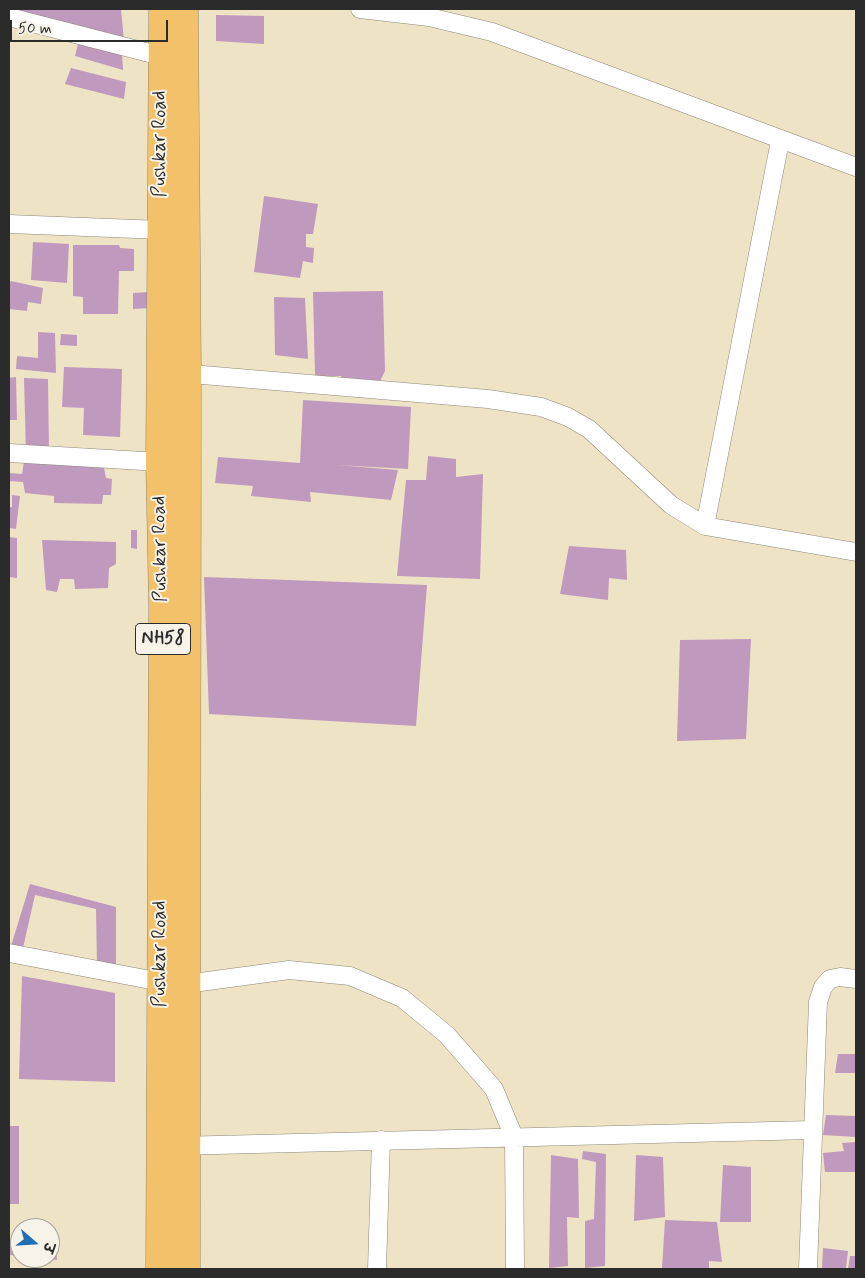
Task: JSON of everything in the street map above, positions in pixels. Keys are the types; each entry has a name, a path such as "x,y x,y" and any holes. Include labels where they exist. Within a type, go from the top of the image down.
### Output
{"highway":[{"name":"Pushkar Road","path":"163,9 161,56 161,230 174,373 160,462 173,983"},
{"name":"Pushkar Road","path":"184,9 174,373 173,983 174,1146 186,1269"},
{"name":"Pushkar Road","path":"160,1269 174,1146"}],"street":[{"path":"360,9 427,13 492,32 780,141 856,167"},
{"path":"9,17 161,56"},
{"path":"705,526 780,141"},
{"path":"9,224 161,230"},
{"path":"174,373 488,399 541,407 568,417 589,429 671,505 705,526 856,552"},
{"path":"9,453 160,462"},
{"path":"9,953 173,983 289,970 350,976 402,998 447,1035 494,1089 514,1137 516,1269"},
{"path":"808,1269 818,1002 823,987 830,979 840,977 856,979"},
{"path":"174,1146 812,1130"},
{"path":"377,1269 381,1140"}],"building":[{"path":"10,9 121,9 124,41"},
{"path":"216,15 264,16 264,44 216,41"},
{"path":"79,40 122,52 123,70 75,56"},
{"path":"71,68 126,82 124,99 65,84"},
{"path":"264,196 318,204 313,234 306,234 306,247 314,248 313,263 303,261 300,278 254,272"},
{"path":"33,242 69,244 67,283 31,280"},
{"path":"73,245 119,245 120,248 134,249 134,271 119,271 118,314 83,314 83,297 73,296"},
{"path":"11,281 43,288 41,304 28,302 27,311 9,309 9,284"},
{"path":"383,291 385,371 380,381 363,379 362,383 342,383 341,376 315,376 313,292"},
{"path":"148,292 149,308 133,309 133,293"},
{"path":"274,297 305,298 308,359 275,355"},
{"path":"38,332 55,333 56,373 16,369 17,356 38,358"},
{"path":"61,334 77,335 77,346 60,345"},
{"path":"64,367 122,369 120,437 83,435 84,408 62,407"},
{"path":"16,377 17,420 9,420 9,378"},
{"path":"24,378 48,379 49,452 26,453"},
{"path":"303,400 411,407 408,469 337,465 398,470 391,500 310,492 311,502 251,496 253,486 215,483 218,457 300,463"},
{"path":"428,456 456,459 456,477 483,474 480,579 397,576 406,480 426,480"},
{"path":"24,461 104,468 106,478 112,479 111,495 103,495 102,504 54,503 54,496 25,493 23,482 9,481 9,473 22,474"},
{"path":"12,495 20,496 16,529 9,528 9,507 12,507"},
{"path":"131,530 137,530 137,549 131,548"},
{"path":"9,537 17,538 17,578 9,577"},
{"path":"42,540 116,542 116,564 109,568 108,588 75,589 74,579 60,579 57,592 46,590"},
{"path":"569,546 626,550 627,580 609,578 608,600 560,594"},
{"path":"204,577 427,585 416,726 209,714"},
{"path":"751,639 746,739 677,741 680,640"},
{"path":"30,884 116,907 116,964 97,965 96,909 35,895 23,948 11,946"},
{"path":"22,976 115,993 115,1082 19,1079"},
{"path":"838,1054 856,1054 856,1073 835,1073"},
{"path":"826,1115 856,1116 856,1137 823,1135"},
{"path":"9,1126 19,1126 19,1204 9,1204"},
{"path":"856,1142 856,1172 825,1172 823,1153 844,1151 842,1143"},
{"path":"583,1151 606,1154 605,1266 585,1268 585,1221 594,1219 596,1162 582,1159"},
{"path":"551,1155 578,1159 579,1218 567,1217 568,1266 549,1268"},
{"path":"636,1155 663,1157 665,1217 634,1221"},
{"path":"723,1165 751,1167 751,1222 720,1222"},
{"path":"665,1220 717,1222 722,1262 709,1261 709,1269 662,1268"},
{"path":"823,1248 848,1251 846,1268 822,1269"},
{"path":"850,1256 856,1256 856,1269 848,1269"}]}
